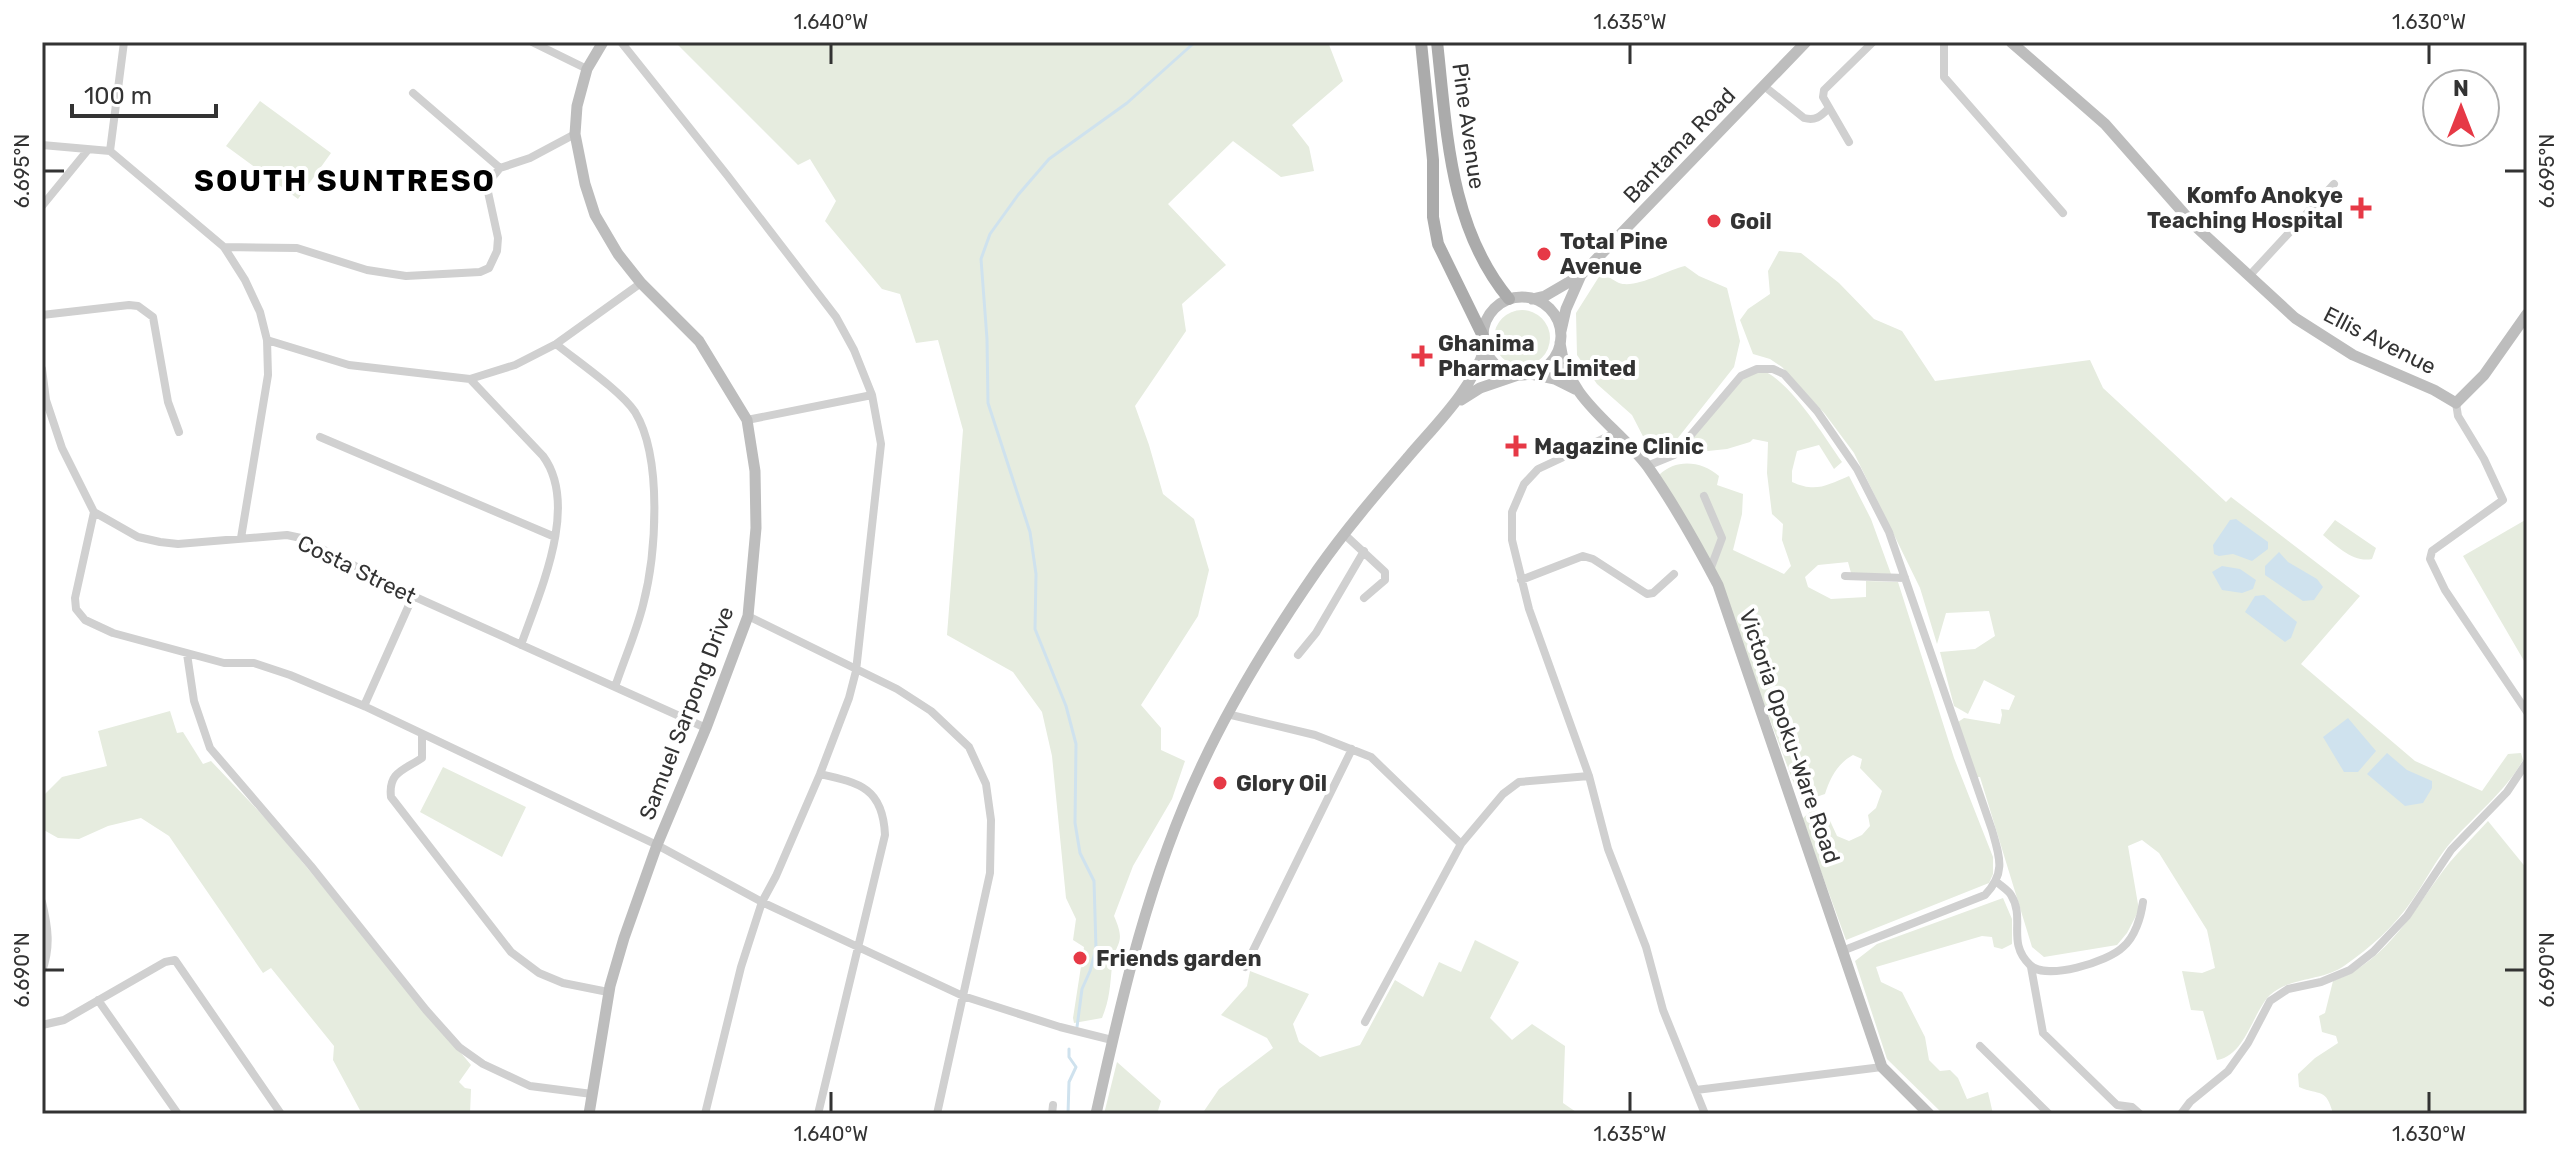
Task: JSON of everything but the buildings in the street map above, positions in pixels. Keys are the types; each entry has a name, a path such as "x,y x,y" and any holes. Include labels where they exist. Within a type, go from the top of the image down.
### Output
{"main road":[{"name":"Samuel Sarpong Drive","path":"589,1114 608,992 624,938 657,845 748,616 756,528 755,471 747,420 699,341 641,283 618,254 595,215 585,184 575,134 577,106 587,69 603,42"},
{"path":"1421,42 1433,160 1433,217 1438,244 1491,359 1500,368 1555,379 1575,389"},
{"name":"Pine Avenue","path":"1437,42 1448,144 1459,202 1485,266 1509,299"},
{"name":"Bantama Road","path":"1581,275 1806,42"},
{"name":"Ellis Avenue","path":"2011,42 2105,124 2194,225 2295,318 2353,355 2456,403"},
{"path":"1454,404 1480,388 1542,369 1552,361 1566,309 1581,275"},
{"path":"1096,1114 1122,993 1148,907 1179,816 1227,714 1300,597 1344,534 1454,404 1474,375 1486,322 1492,311 1509,299 1545,296 1581,275"},
{"path":"1532,299 1544,304 1554,314 1565,369 1575,389"},
{"path":"2456,403 2484,375 2527,314"},
{"name":"Victoria Opoku-Ware Road","path":"1575,389 1647,466 1718,585 1882,1067 1929,1114"}],"street":[{"path":"110,151 124,42"},
{"path":"532,42 587,69"},
{"path":"621,42 836,317 854,350 872,395 881,444 856,671 849,698 820,774 762,902 741,967 705,1114"},
{"path":"1849,142 1828,109 1823,97 1824,90 1873,42"},
{"path":"1944,42 1944,77 2063,213"},
{"path":"1764,86 1804,118 1811,120 1820,117 1828,109"},
{"path":"413,93 500,168"},
{"path":"224,247 297,248 367,270 406,276 480,272 489,268 497,251 496,225 488,192 491,179 500,168 530,158 575,134"},
{"path":"42,145 110,151 224,247 245,280 260,312 267,340 268,375 241,538"},
{"path":"42,206 87,151"},
{"path":"2250,275 2334,184"},
{"path":"267,340 349,365 470,379 515,365 556,344 641,283"},
{"path":"42,315 129,305 138,306 153,317 168,402 179,432"},
{"path":"556,344 633,410 647,444 651,465 653,536 645,594 615,687"},
{"path":"42,369 46,400 62,448 94,512 75,598 76,609 85,620 113,633 187,654 224,663 254,663 290,675 364,706 657,845 762,902 963,996 1112,1040"},
{"path":"1647,466 1674,455 1741,376 1757,369 1773,369 1784,374 1817,411 1857,469 1889,532 1992,830 1999,855 1997,882 1985,895 1842,951"},
{"path":"470,379 547,461 557,492 555,537 549,564 521,645"},
{"path":"747,420 872,395"},
{"path":"2456,403 2458,416 2484,459 2503,500 2432,551 2430,559 2445,590 2527,712"},
{"path":"1615,433 1538,469 1524,484 1512,512 1512,540 1521,580 1589,776 1608,849 1646,947 1663,1010 1705,1114"},
{"path":"320,437 555,537"},
{"path":"1704,496 1722,538 1710,570"},
{"name":"Costa Street","path":"94,512 138,537 160,542 178,544 287,535 301,538 413,596 706,728"},
{"path":"1344,534 1385,572 1385,580 1364,598"},
{"path":"1298,655 1316,633 1364,551"},
{"path":"1521,580 1583,556 1593,559 1647,594 1653,593 1674,574"},
{"path":"1845,576 1905,578"},
{"path":"364,706 413,596"},
{"path":"748,616 897,689 931,711 969,747 986,784 991,820 990,873 937,1114"},
{"path":"187,654 194,701 210,748 459,1047 483,1064 530,1086 592,1094"},
{"path":"1227,714 1315,735 1371,757 1461,844"},
{"path":"422,735 422,758 396,772 391,780 391,797 511,952 539,973 563,983 608,992"},
{"path":"1245,967 1352,749"},
{"path":"2181,1114 2190,1102 2228,1071 2248,1043 2270,1001 2288,989 2321,982 2350,970 2373,952 2407,916 2451,850 2507,792 2527,762"},
{"path":"818,1114 885,835 884,816 878,800 852,781 820,774"},
{"path":"1365,1022 1461,844 1503,794 1519,782 1589,776"},
{"path":"1997,882 2011,894 2018,919 2015,940 2031,967 2043,1033 2117,1105 2132,1107 2140,1114"},
{"path":"42,902 48,927 48,955 42,971"},
{"path":"2031,967 2045,972 2071,969 2113,955 2126,945 2142,914 2143,902"},
{"path":"42,1025 64,1020 165,962 175,960 281,1114"},
{"path":"98,1000 178,1114"},
{"path":"1980,1046 2049,1114"},
{"path":"1696,1090 1882,1067"}],"shaded area":[{"path":"675,42 1328,42 1343,81 1292,125 1309,147 1314,171 1281,177 1233,141 1168,204 1226,265 1182,304 1186,331 1135,406 1163,494 1194,519 1209,570 1198,616 1141,705 1161,728 1161,750 1185,761 1172,799 1133,866 1114,916 1120,938 1113,958 1102,1018 1074,1023 1073,1018 1084,947 1073,940 1076,919 1066,898 1052,756 1042,712 1013,672 947,635 963,430 938,340 916,343 900,294 882,289 825,221 836,201 810,159 798,165"},
{"path":"260,101 331,153 298,199 226,146"},
{"path":"1779,251 1801,253 1839,283 1874,319 1902,331 1935,381 2090,360 2103,388 2226,502 2231,497 2360,596 2301,664 2415,761 2482,791 2508,754 2521,753 2523,760 2515,772 2447,847 2406,909 2390,927 2336,971 2287,985 2270,995 2242,1042 2227,1057 2217,1060 2203,1011 2191,1010 2182,971 2202,973 2215,968 2207,930 2159,853 2142,840 2128,846 2139,910 2117,945 2044,957 2032,947 1980,777 1976,777 1958,722 1964,718 2000,724 2001,709 2009,710 2015,696 1984,680 1968,714 1954,706 1940,652 1975,649 1995,636 1989,611 1946,613 1937,644 1920,588 1854,453 1825,414 1782,367 1753,354 1740,320 1748,309 1770,294 1768,271"},
{"path":"1685,266 1727,288 1740,341 1734,367 1670,448 1660,453 1649,448 1632,415 1597,384 1577,355 1576,313 1602,272 1626,284"},
{"path":"1522,310 1542,318 1550,338 1542,358 1522,366 1502,358 1494,338 1502,318"},
{"path":"1766,372 1787,388 1842,462 1834,469 1819,445 1797,451 1792,482 1815,487 1849,476 1871,519 1891,574 1851,573 1848,562 1818,565 1805,577 1808,587 1831,599 1866,597 1866,581 1898,582 1954,758 1993,857 1993,874 1989,883 1846,940 1802,819 1812,810 1826,812 1837,836 1849,841 1862,835 1870,826 1868,815 1876,808 1882,791 1860,768 1862,759 1853,755 1835,772 1825,794 1804,801 1799,797 1709,558 1659,475 1673,466 1697,465 1719,476 1717,485 1743,494 1742,514 1733,550 1784,574 1791,566 1782,540 1783,524 1772,514 1767,473 1768,442 1753,439 1727,449 1679,454 1744,378"},
{"path":"2527,519 2527,666 2463,556"},
{"path":"2335,520 2376,548 2372,559 2352,556 2323,535"},
{"path":"170,711 177,733 183,732 203,764 211,761 270,823 471,1065 459,1082 471,1089 470,1114 362,1114 333,1060 334,1046 271,968 263,973 169,836 141,818 108,826 79,839 58,838 42,829 42,797 62,777 107,766 98,731"},
{"path":"443,767 526,807 502,857 420,812"},
{"path":"2488,821 2527,869 2527,1114 2333,1114 2325,1096 2299,1087 2298,1074 2338,1043 2336,1036 2322,1032 2319,1016 2325,1013 2333,981 2353,972 2386,946 2450,862"},
{"path":"2003,898 2012,919 2012,944 2002,949 1994,947 1992,937 1982,936 1876,967 1881,982 1902,992 1925,1037 1929,1060 1940,1071 1950,1070 1958,1078 1967,1099 1988,1092 1993,1114 1943,1114 1887,1059 1855,961 1877,944"},
{"path":"1475,940 1519,962 1490,1018 1512,1040 1532,1024 1565,1046 1563,1103 1579,1114 1202,1114 1219,1089 1273,1048 1267,1038 1221,1015 1247,986 1250,971 1309,994 1293,1024 1299,1042 1320,1057 1360,1045 1395,980 1423,997 1439,962 1461,972"},
{"path":"1117,1062 1161,1101 1157,1114 1104,1114"}],"water":[{"path":"2236,519 2268,542 2268,549 2252,561 2233,554 2214,554 2213,545 2230,520"},
{"path":"2279,552 2288,562 2317,579 2323,587 2314,600 2303,601 2265,575 2265,566"},
{"path":"2222,566 2240,569 2256,580 2253,589 2242,593 2222,590 2212,572"},
{"path":"2264,595 2297,622 2291,638 2285,642 2245,612 2255,596"},
{"path":"2348,718 2376,751 2358,772 2344,772 2323,737"},
{"path":"2387,753 2407,770 2432,781 2432,788 2423,803 2405,806 2367,774"}],"waterway":[{"path":"1077,1027 1082,989 1096,949 1094,881 1080,853 1075,823 1076,744 1066,706 1035,629 1036,574 1030,532 988,403 981,259 990,234 1049,159 1127,103 1195,42"},
{"path":"1068,1114 1069,1082 1076,1067 1069,1057 1069,1049"}],"place":[{"name":"Komfo Anokye Teaching Hospital","path":"2361,208"},
{"name":"Goil","path":"1714,221"},
{"name":"Total Pine Avenue","path":"1544,254"},
{"name":"Ghanima Pharmacy Limited","path":"1422,356"},
{"name":"Magazine Clinic","path":"1516,446"},
{"name":"Glory Oil","path":"1220,783"},
{"name":"Friends garden","path":"1080,958"}],"district":[{"name":"SOUTH SUNTRESO","path":"345,181"}]}
